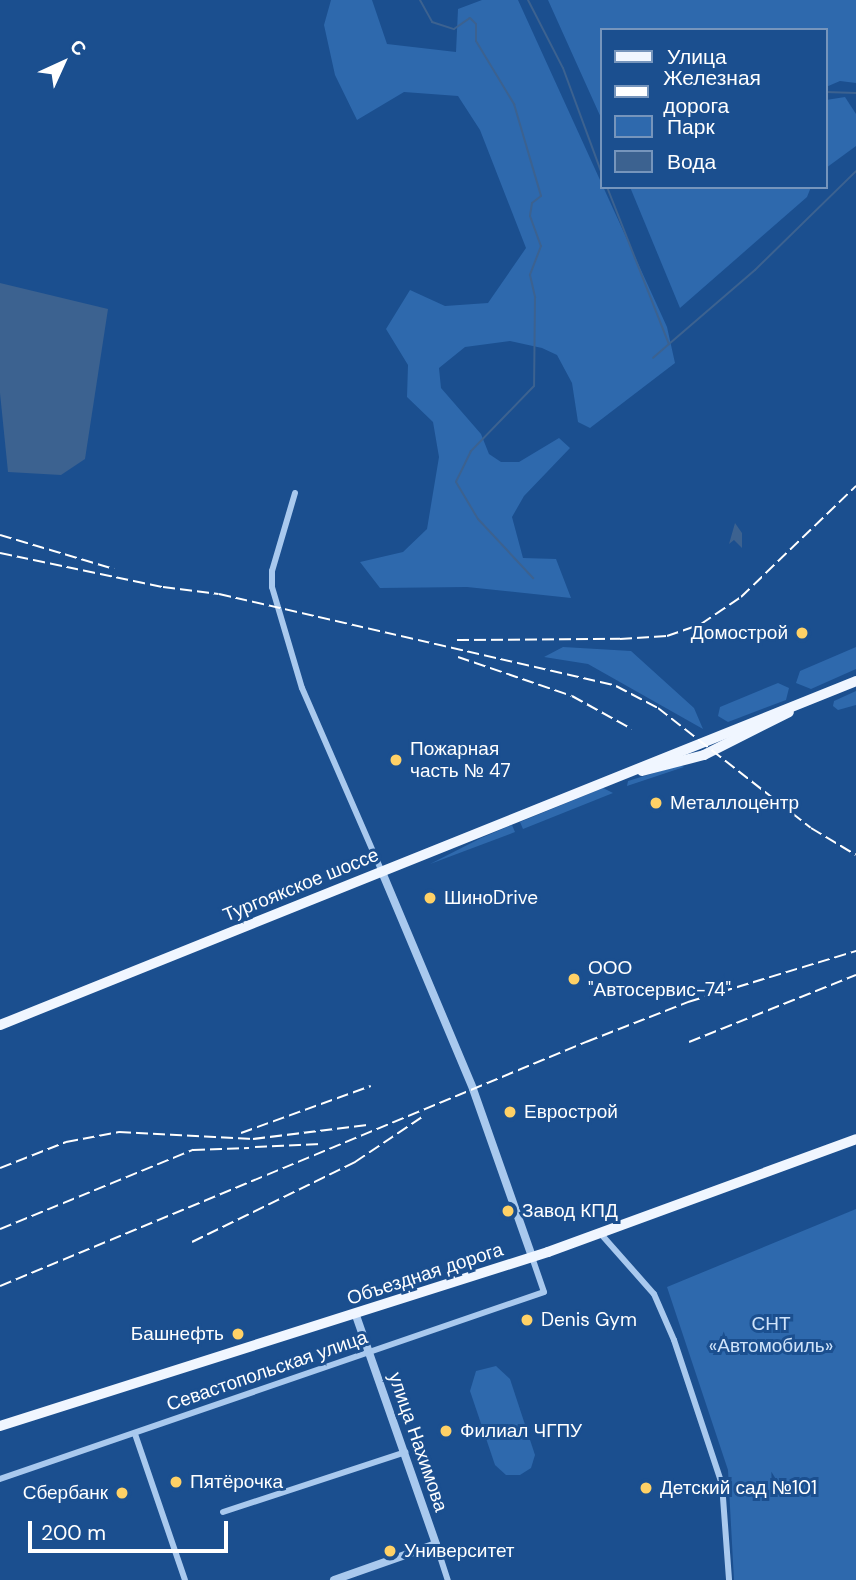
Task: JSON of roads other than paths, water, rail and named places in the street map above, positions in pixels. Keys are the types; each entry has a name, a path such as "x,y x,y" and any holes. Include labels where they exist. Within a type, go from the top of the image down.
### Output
{"main road":[{"name":"Тургоякское шоссе","path":"0,1025 616,777 704,755 802,704 856,681"},
{"name":"Объездная дорога","path":"0,1426 532,1257 856,1139"}],"street":[{"path":"295,493 272,571 272,587 302,688 473,1089 532,1257"},
{"path":"600,1233 654,1294 674,1340 722,1484 729,1580"},
{"name":"Севастопольская улица","path":"0,1479 544,1292 532,1257"},
{"name":"улица Нахимова","path":"356,1315 448,1580"},
{"path":"135,1434 185,1580"},
{"path":"223,1511 405,1452"},
{"path":"334,1580 436,1544"}],"water":[{"path":"0,283 108,309 85,459 61,475 8,472 0,393"},
{"path":"735,523 742,533 742,548 734,540 729,544"}],"waterway":[{"path":"420,0 432,22 454,29 470,18 476,24 476,41 514,104 541,196 532,203 530,216 541,246 530,275 535,297 534,386 471,451 456,482 478,519 533,578"},
{"path":"528,0 563,68 600,169"},
{"path":"828,92 856,93"},
{"path":"669,344 755,270 856,171"},
{"path":"608,189 669,344 653,358"}],"railway":[{"path":"457,640 620,639 667,636 701,624 741,597 856,486"},
{"path":"0,535 114,569"},
{"path":"0,553 163,587 219,594 616,686 658,708 811,828 856,855"},
{"path":"458,657 572,696 632,729"},
{"path":"0,1286 688,1002 856,951"},
{"path":"689,1042 856,975"},
{"path":"241,1133 371,1086"},
{"path":"192,1242 355,1162 422,1117"},
{"path":"0,1168 66,1142 119,1132 253,1139 367,1125"},
{"path":"255,1147 321,1144"},
{"path":"0,1229 193,1150 249,1148"}],"place":[{"name":"Домострой","path":"802,633"},
{"name":"Пожарная часть № 47","path":"396,760"},
{"name":"Металлоцентр","path":"656,803"},
{"name":"ШиноDrive","path":"430,898"},
{"name":"ООО \"Автосервис-74\"","path":"574,979"},
{"name":"Еврострой","path":"510,1112"},
{"name":"Завод КПД","path":"508,1211"},
{"name":"Denis Gym","path":"527,1320"},
{"name":"Башнефть","path":"238,1334"},
{"name":"Филиал ЧГПУ","path":"446,1431"},
{"name":"Пятёрочка","path":"176,1482"},
{"name":"Детский сад №101","path":"646,1488"},
{"name":"Сбербанк","path":"122,1493"},
{"name":"Университет","path":"390,1551"}],"park label":[{"name":"СНТ «Автомобиль»","path":"771,1335"}]}
